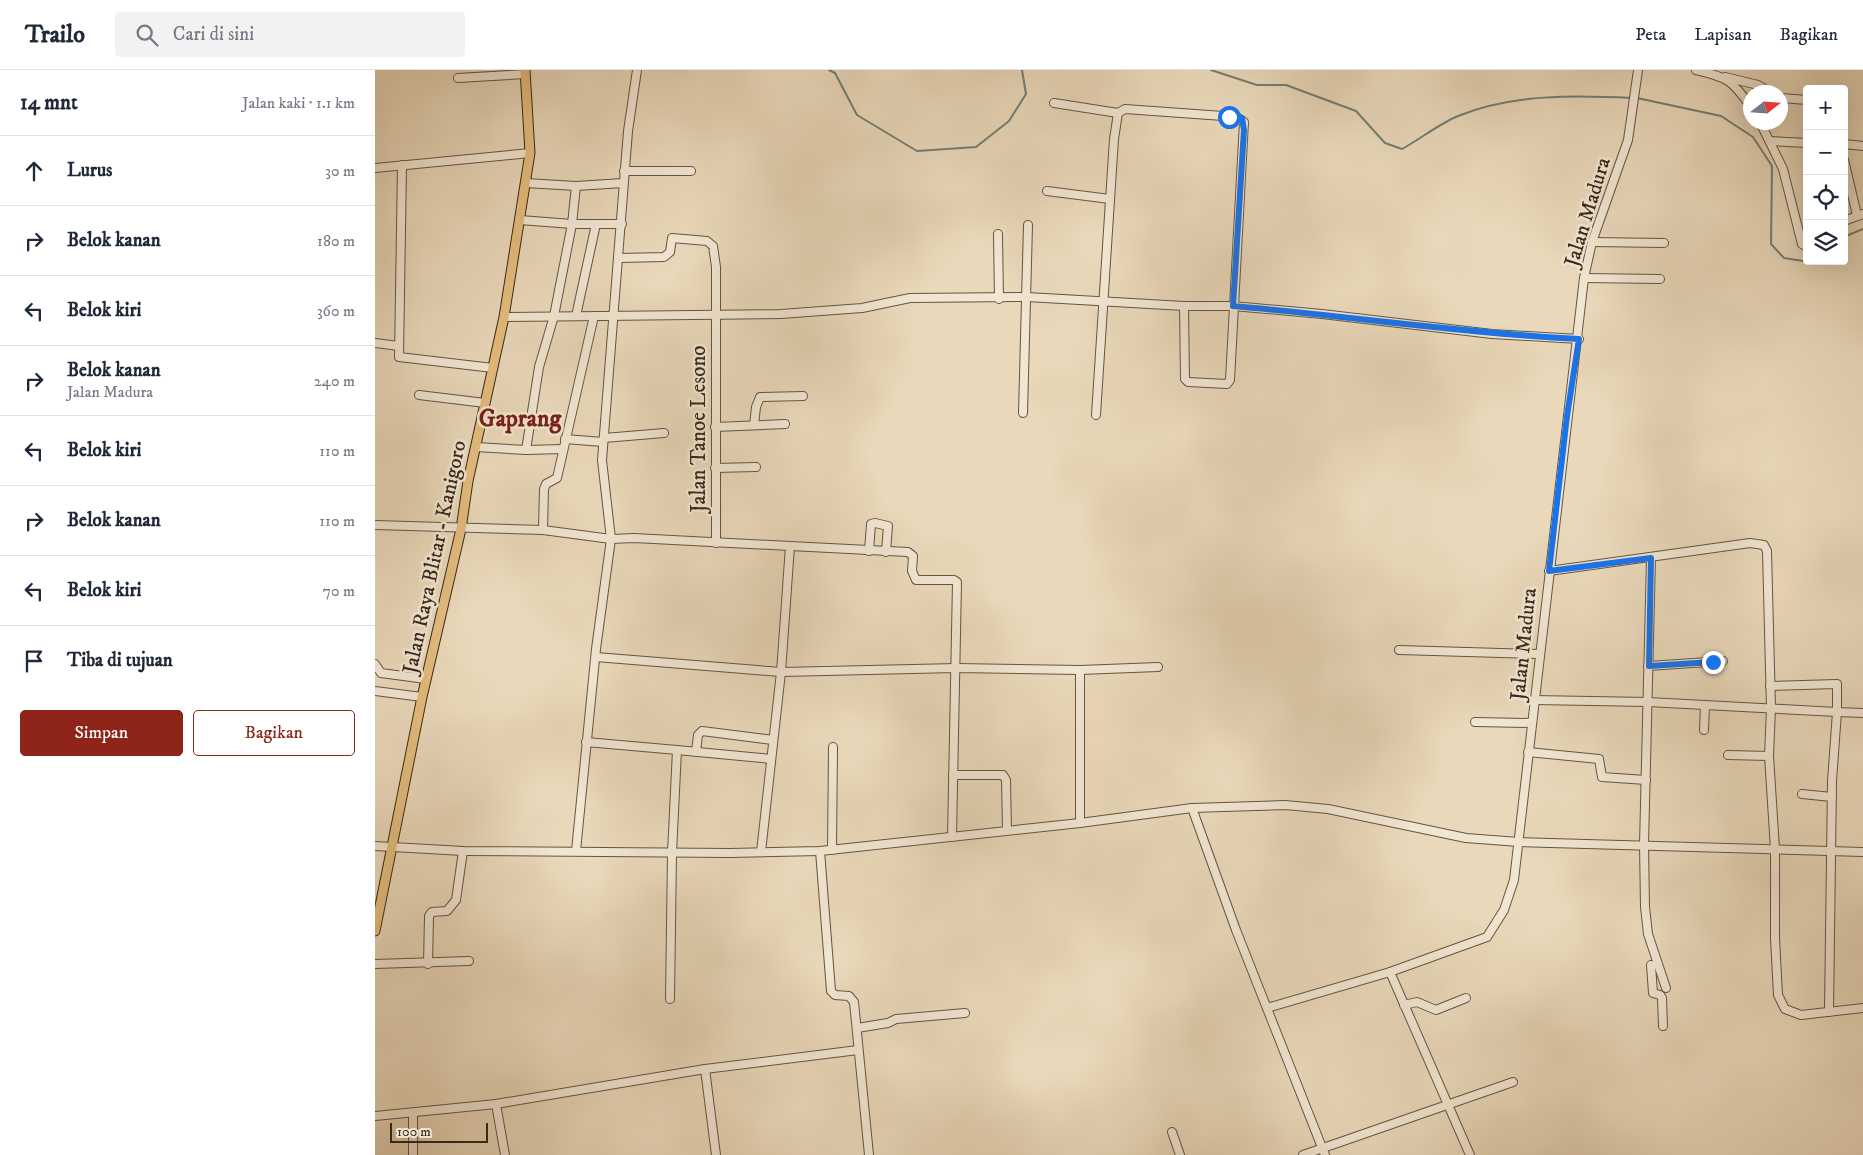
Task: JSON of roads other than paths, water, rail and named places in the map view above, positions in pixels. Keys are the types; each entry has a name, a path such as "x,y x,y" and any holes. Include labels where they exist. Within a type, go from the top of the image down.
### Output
{"main road":[{"name":"Jalan Raya Blitar - Kanigoro","path":"375,931 422,697 461,529 468,481 504,318 530,153 525,72"}],"street":[{"path":"576,851 586,742 611,539 602,460 622,224 624,171 637,70"},
{"name":"Jalan Madura","path":"1267,1008 1390,972 1487,937 1504,910 1513,880 1519,842 1566,426 1579,339 1584,278 1592,242 1629,140 1638,70"},
{"path":"1696,70 1710,72 1732,82 1743,96"},
{"path":"458,78 525,72"},
{"path":"1723,77 1759,85"},
{"path":"1788,99 1803,100"},
{"path":"1054,103 1118,113 1125,109 1135,108 1237,117 1244,122 1230,380 1225,384 1188,382 1185,379 1184,306"},
{"path":"1096,415 1110,199 1118,113"},
{"path":"1764,130 1783,169 1801,244 1803,245"},
{"path":"1770,141 1803,143"},
{"path":"1848,144 1863,146"},
{"path":"375,168 530,153"},
{"path":"402,165 399,346 401,358 493,368"},
{"path":"624,171 691,170"},
{"path":"1847,220 1860,215 1848,174"},
{"path":"526,183 576,186 623,183"},
{"path":"526,450 539,367 554,316 573,224 576,186"},
{"path":"1047,191 1110,199"},
{"path":"520,220 573,224 622,224"},
{"path":"576,316 596,224"},
{"path":"1023,413 1028,226"},
{"path":"998,234 999,299"},
{"name":"Jalan Tanoe Lesono","path":"619,258 664,257 671,252 672,238 709,242 714,250 717,315 715,426 716,543"},
{"path":"1592,242 1664,243"},
{"path":"1584,278 1659,280"},
{"path":"504,318 781,314 862,308 910,298 999,299 1027,297 1184,306 1233,306 1322,314 1483,333 1579,339"},
{"path":"543,530 544,488 546,484 556,479 594,316"},
{"path":"375,343 399,346"},
{"path":"419,395 485,403"},
{"path":"754,425 756,407 760,397 803,396"},
{"path":"715,426 785,424"},
{"path":"565,439 604,440 664,433"},
{"path":"476,447 526,450 563,449"},
{"path":"715,468 756,467"},
{"path":"869,550 871,524 875,523 888,526 886,552"},
{"path":"375,525 543,530 611,539 634,538 869,550 911,554 913,576 916,580 953,580 957,582 953,837"},
{"path":"1549,571 1750,543 1764,545 1767,551 1771,708 1769,756 1775,849 1775,938 1780,1002 1786,1010 1801,1015 1863,1008"},
{"path":"761,852 781,672 790,546"},
{"path":"1651,558 1644,845 1645,907 1649,934 1666,988"},
{"path":"1399,650 1539,654"},
{"path":"596,657 781,672 957,668 1080,670 1158,667"},
{"path":"1649,666 1723,661"},
{"path":"375,664 381,673 426,679"},
{"path":"1080,670 1081,824"},
{"path":"1770,686 1837,684 1832,798 1829,1012"},
{"path":"375,691 422,697"},
{"path":"1534,700 1648,702 1863,713"},
{"path":"1704,730 1705,705"},
{"path":"1475,722 1531,723"},
{"path":"696,752 698,735 702,731 773,740"},
{"path":"586,742 771,759"},
{"path":"832,850 833,747"},
{"path":"670,999 672,853 677,750"},
{"path":"1528,752 1599,759 1602,777 1646,780"},
{"path":"1728,755 1769,756"},
{"path":"953,774 1003,775 1006,780 1007,830"},
{"path":"1802,794 1832,798"},
{"path":"375,846 463,851 672,853 819,851 1007,830 1081,824 1192,808 1285,805 1329,809 1466,838 1584,846 1644,845 1863,852"},
{"path":"1192,808 1210,862 1324,1152"},
{"path":"428,964 429,916 432,912 447,911 454,902 463,851"},
{"path":"819,851 831,991 835,996 848,995 853,999 869,1155"},
{"path":"375,964 428,964 469,961"},
{"path":"1651,965 1653,993 1661,995 1662,998 1663,1026"},
{"path":"1390,972 1470,1155"},
{"path":"1404,1005 1417,1002 1436,1010 1466,998"},
{"path":"857,1028 888,1024 896,1019 965,1013"},
{"path":"375,1116 496,1104 705,1069 858,1050"},
{"path":"705,1069 715,1155"},
{"path":"1303,1155 1324,1152 1513,1082"},
{"path":"496,1104 505,1155"},
{"path":"413,1113 413,1155"},
{"path":"1172,1132 1180,1155"}],"waterway":[{"path":"829,70 835,73 857,115 917,151 976,147 1009,121 1026,94 1022,70"},
{"path":"1211,70 1257,85 1286,85 1356,111 1385,143 1402,149 1458,116 1500,103 1588,96 1632,98"},
{"path":"1637,98 1721,116 1753,137 1772,166 1771,244 1784,258 1803,261"},
{"path":"1848,235 1863,229"}],"district":[{"name":"Gaprang","path":"520,418"}]}
